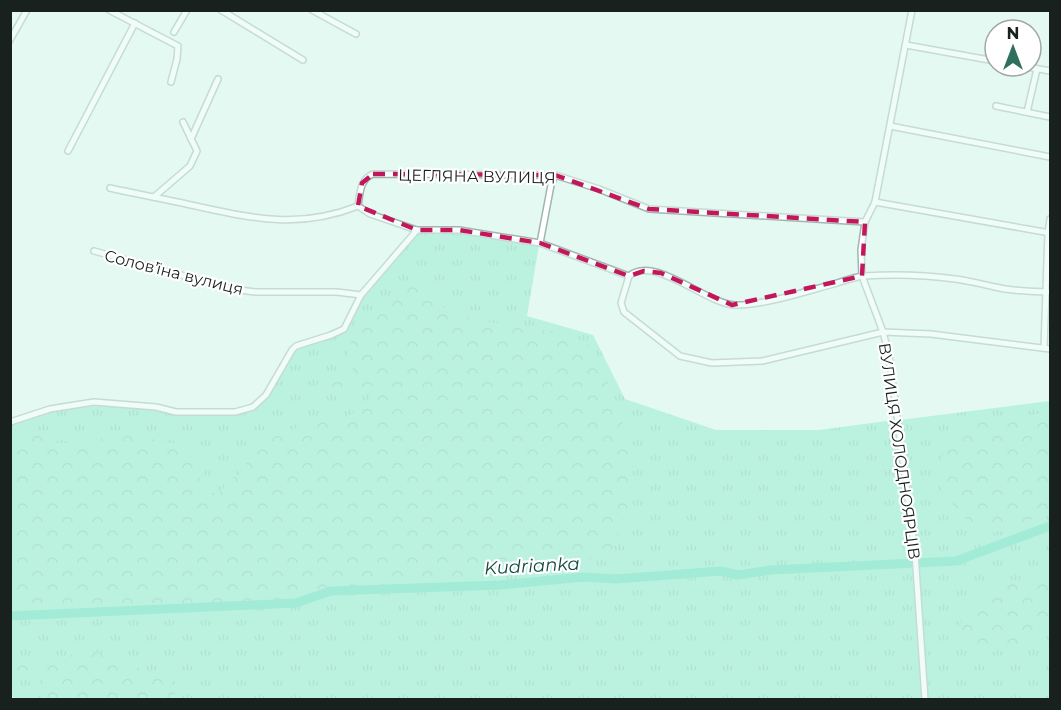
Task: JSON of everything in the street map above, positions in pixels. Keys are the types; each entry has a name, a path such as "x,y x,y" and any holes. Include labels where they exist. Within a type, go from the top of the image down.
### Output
{"street":[{"path":"10,40 27,10"},
{"path":"109,10 178,46 171,82"},
{"path":"174,32 187,10"},
{"path":"221,10 303,60"},
{"path":"312,10 356,34"},
{"name":"ВУЛИЦЯ ХОЛОДНОЯРЦІВ","path":"912,10 875,202 866,222 861,250 862,276 889,355 915,553 925,699"},
{"path":"68,151 135,23"},
{"path":"906,45 983,59"},
{"path":"1027,112 1035,78"},
{"path":"191,139 218,79"},
{"path":"996,106 1050,117"},
{"path":"154,197 190,166 197,151 183,122"},
{"path":"890,126 1050,157"},
{"name":"ЦЕГЛЯНА ВУЛИЦЯ","path":"358,206 362,183 366,177 374,174 555,175 599,189 649,209 866,222"},
{"path":"540,243 555,175"},
{"path":"110,188 275,221 311,219 358,206 370,214 417,230 459,230 540,243 629,276"},
{"path":"875,202 1049,233"},
{"path":"1048,292 1005,289 957,279 906,275 862,276 775,298 732,305 705,296 661,273 644,270 634,272 629,276 621,303 624,312 680,356 712,363 762,361 883,332 931,334 1047,348 1050,219"},
{"path":"10,422 50,409 94,402 156,407 176,412 235,412 253,407 266,395 296,346 344,329 362,295 417,230"},
{"name":"Соловʼїна вулиця","path":"94,251 232,289 255,292 345,292 362,295"}],"highlighted area":[{"path":"373,174 555,175 649,209 865,222 862,276 732,305 661,273 644,271 629,276 540,243 459,230 417,230 358,206 362,183"}],"green space":[{"path":"418,232 459,233 539,245 527,316 593,335 625,399 716,430 819,430 894,420 912,553 922,699 14,700 11,691 11,425 36,415 92,406 150,407 235,414 254,409 268,396 297,348 346,330 363,296"},
{"path":"412,277 419,279 430,296 449,312 481,321 564,333 590,346 609,385 634,455 629,503 612,552 573,564 538,567 459,587 334,589 295,601 11,615 11,429 23,426 31,428 47,443 86,443 116,434 170,443 191,443 207,468 197,486 200,493 219,492 233,477 239,475 258,444 308,423 326,418 342,418 359,411 368,403 374,390 370,384 345,393 330,390 329,385 332,380 346,380 353,377 349,350 357,328"},
{"path":"1050,401 1050,699 927,699 900,420"},
{"path":"1050,412 1050,513 992,533 972,526 941,492 943,456 964,425"},
{"path":"1050,570 1050,633 989,653 968,647 960,631 963,612 997,586"},
{"path":"77,649 114,658 172,681 176,699 42,699 40,677 35,676 18,681 12,676 12,661 66,660"}],"waterway":[{"name":"Kudrianka","path":"10,616 296,603 331,591 500,585 584,577 616,579 721,571 738,575 771,570 956,561 1050,526"}]}
